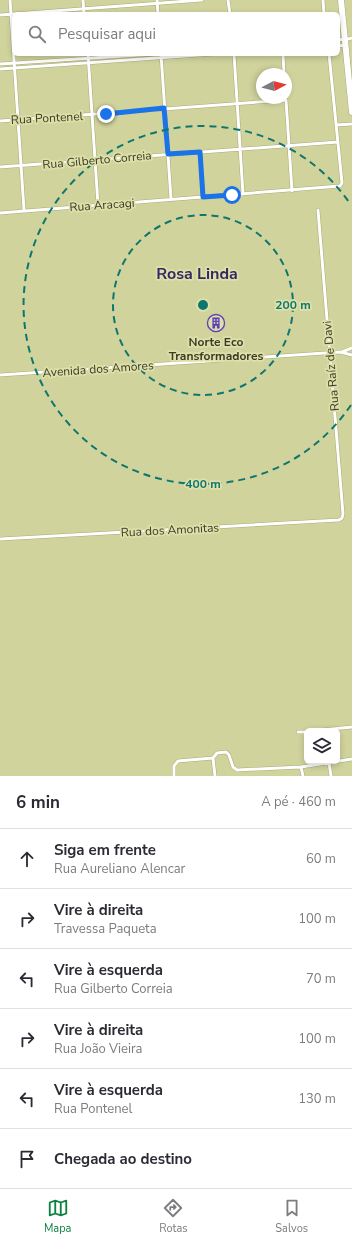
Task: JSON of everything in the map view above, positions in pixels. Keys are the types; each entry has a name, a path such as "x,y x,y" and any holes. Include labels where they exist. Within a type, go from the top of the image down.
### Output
{"highway":[{"path":"341,0 352,80"},
{"path":"344,0 352,112"}],"street":[{"path":"10,0 12,30"},
{"path":"83,0 84,9"},
{"path":"40,12 157,2 202,0"},
{"path":"228,0 230,12"},
{"path":"322,0 324,12"},
{"path":"157,2 158,12"},
{"path":"0,15 11,14"},
{"path":"14,56 24,210"},
{"path":"0,64 121,56"},
{"path":"0,69 161,56 171,199"},
{"path":"234,56 243,194"},
{"path":"283,56 284,68"},
{"path":"328,56 338,142"},
{"path":"88,58 98,205"},
{"path":"26,62 27,67"},
{"name":"Rua Pontenel","path":"0,121 256,102"},
{"path":"286,104 292,191"},
{"path":"336,125 352,124"},
{"name":"Rua Gilberto Correia","path":"0,167 338,142"},
{"name":"Rua Aracagi","path":"0,213 292,191 341,185 338,142"},
{"path":"200,152 203,197"},
{"name":"Rua Raíz de Davi","path":"318,210 343,514 342,518 339,520"},
{"name":"Avenida dos Amores","path":"0,376 330,353 340,352 352,348"},
{"name":"Avenida dos Amores","path":"340,352 352,355"},
{"name":"Rua dos Amonitas","path":"0,539 339,520"},
{"path":"340,728 352,727"},
{"path":"298,732 304,732"},
{"path":"215,776 213,758 217,753 226,752 229,755 233,767 237,770 301,767 322,764"},
{"path":"174,776 174,766 178,761 213,758"},
{"path":"340,761 352,759"},
{"path":"329,764 331,776"},
{"path":"301,767 303,776"}],"place":[{"name":"Norte Eco Transformadores","path":"216,323"}],"district":[{"name":"Rosa Linda","path":"197,273"}],"route":[{"path":"106,114 164,108 168,154 200,152 203,197 232,195"}]}
